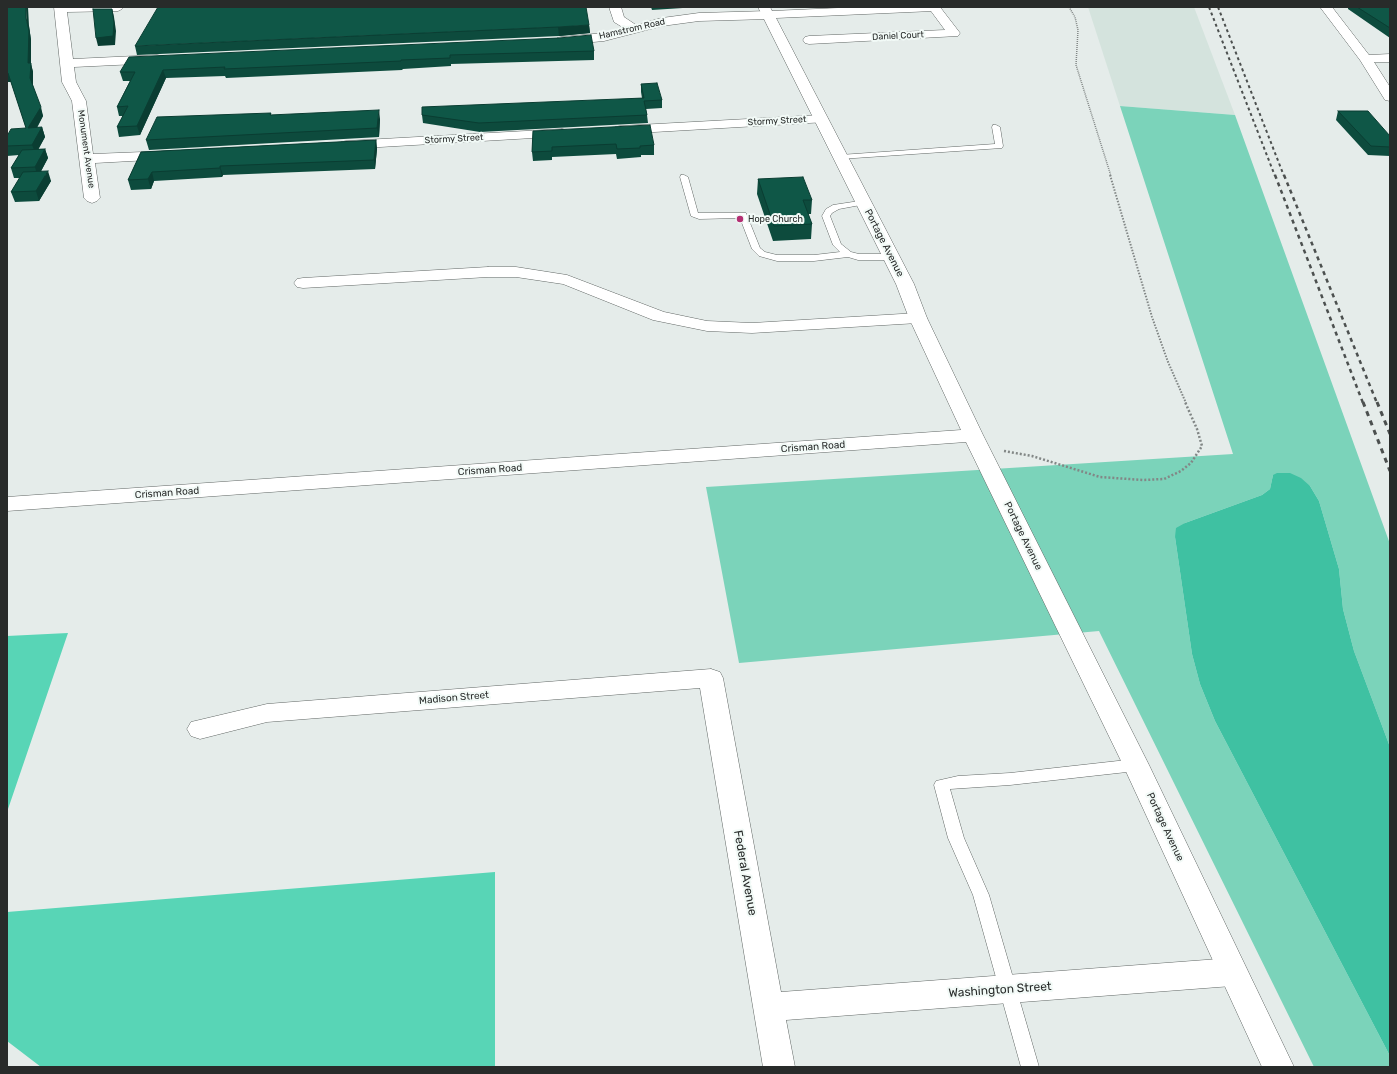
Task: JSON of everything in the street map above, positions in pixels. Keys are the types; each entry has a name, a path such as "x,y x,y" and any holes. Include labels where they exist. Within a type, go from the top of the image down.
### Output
{"street":[{"path":"61,8 118,7"},
{"path":"615,7 618,19 634,29"},
{"name":"Hamstrom Road","path":"551,42 604,37 662,22 699,17 766,11 934,7"},
{"name":"Daniel Court","path":"809,40 954,33 934,7"},
{"path":"1326,7 1365,59 1390,97"},
{"name":"Monument Avenue","path":"61,8 69,82 79,101 92,198"},
{"name":"Portage Avenue","path":"766,11 905,284 918,318 977,443 1136,765 1232,972 1278,1067"},
{"path":"1365,59 1390,58"},
{"path":"67,63 167,59"},
{"name":"Stormy Street","path":"606,131 821,119"},
{"name":"Stormy Street","path":"336,145 574,132"},
{"path":"87,159 185,154"},
{"path":"303,283 516,272 567,280 659,316 686,323 713,327 765,327 918,318"},
{"name":"Crisman Road","path":"7,504 977,443"},
{"name":"Madison Street","path":"200,729 267,713 711,678"},
{"name":"Federal Avenue","path":"711,678 779,1067"},
{"name":"Washington Street","path":"768,1008 1232,972"}],"lane":[{"path":"840,157 999,146 996,127"},
{"path":"684,176 694,214 699,216 743,215 756,249 762,254 776,258 814,258 848,254"},
{"path":"863,202 836,207 829,211 826,216 836,245 848,254 858,257 891,257"},
{"path":"1030,1067 1006,989 981,895 956,838 941,786 958,782 1010,779 1136,765"}],"path":[{"path":"977,443 1032,456 1100,477 1143,480 1164,479 1181,471 1191,463 1202,446 1197,429 1168,362 1152,317 1102,147 1076,65 1078,30 1076,17 1069,7"}],"shaded area":[{"path":"1088,7 1194,7 1235,115 1120,106"},
{"path":"1120,106 1235,115 1390,544 1390,747 1354,651 1343,609 1339,569 1319,501 1310,486 1273,475 1270,489 1262,495 1185,523 1175,537 1192,654 1200,684 1215,721 1390,1056 1390,1067 1314,1067 1099,631 739,663 706,487 1233,454"},
{"path":"1277,473 1290,473 1301,478 1310,486 1319,501 1339,569 1343,609 1354,651 1390,747 1390,1056 1215,721 1200,684 1192,654 1175,537 1176,528 1185,523 1262,495 1270,489 1273,475"},
{"path":"68,633 7,812 7,636"},
{"path":"495,872 495,1067 41,1067 7,1041 7,912"}],"building":[{"path":"7,7 26,7 26,18 29,31 28,63 31,63 30,78 41,107 28,128 42,127 32,145 7,146 7,136 11,129 26,128 7,73"},
{"path":"158,7 586,7 589,25 135,46"},
{"path":"1357,7 1390,7 1390,28"},
{"path":"93,9 112,9 114,23 113,36 96,38"},
{"path":"591,35 594,51 450,55 450,58 401,61 224,69 225,67 163,70 137,126 117,127 128,106 117,107 135,72 120,72 129,57 559,38"},
{"path":"657,83 662,100 644,101 647,115 479,123 422,115 422,107 644,98 641,84"},
{"path":"379,110 377,128 146,140 157,117 271,113 270,115"},
{"path":"1338,111 1368,111 1390,136 1390,147 1371,146"},
{"path":"650,125 654,145 640,146 640,148 617,149 616,144 552,147 552,151 532,152 533,131"},
{"path":"376,140 374,160 220,166 220,168 152,172 148,179 128,180 141,152"},
{"path":"45,149 35,167 11,168 22,150"},
{"path":"48,171 36,191 11,192 23,172"},
{"path":"803,177 812,200 803,200 812,224 774,226 758,179"}],"railway":[{"path":"1209,7 1275,176"},
{"path":"1218,7 1284,176"},
{"path":"1275,175 1363,403"},
{"path":"1284,175 1377,403"},
{"path":"1363,402 1390,471"},
{"path":"1377,402 1390,434"}],"place":[{"name":"Hope Church","path":"740,219"}]}
